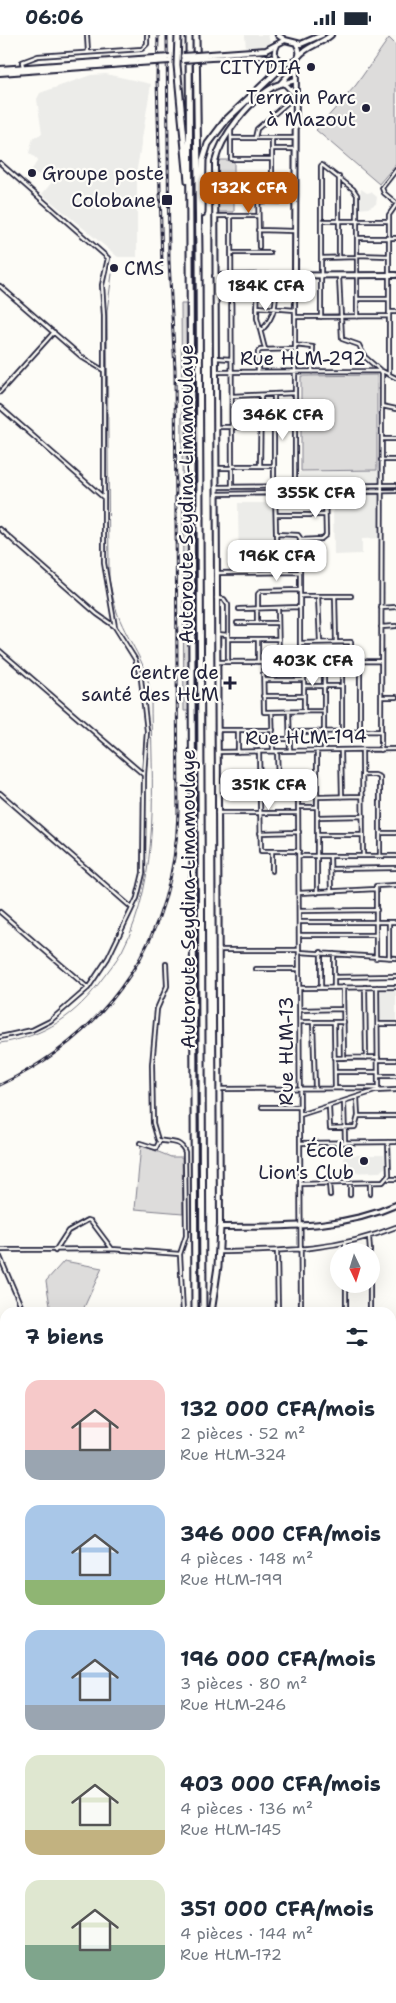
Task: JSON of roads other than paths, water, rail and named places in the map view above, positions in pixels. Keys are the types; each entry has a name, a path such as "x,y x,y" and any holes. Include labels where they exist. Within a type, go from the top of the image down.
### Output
{"highway":[{"path":"178,35 177,59 183,150 190,199"},
{"name":"Autoroute Seydina-Limamoulaye","path":"189,35 195,1307"},
{"name":"Autoroute Seydina-Limamoulaye","path":"196,35 199,253 203,1307"},
{"path":"272,76 277,59"},
{"path":"199,253 203,160 208,144 226,120 287,64"},
{"path":"212,1307 220,1252 220,1227"}],"street":[{"path":"87,35 88,52"},
{"path":"23,69 22,62 32,57 142,49 147,44 147,35"},
{"path":"278,35 296,43 306,43 322,35"},
{"path":"287,64 331,35"},
{"path":"0,71 252,52 266,50 289,39"},
{"path":"295,492 295,79 296,59 299,51 296,43"},
{"path":"277,44 275,51 277,59"},
{"path":"210,56 259,56 277,59 287,64 295,79"},
{"path":"292,71 280,84 260,97 231,127 223,139 215,163 220,1227 302,1226 344,1221 396,1205"},
{"path":"280,84 295,79"},
{"path":"280,84 290,87 295,95"},
{"path":"256,138 258,129 295,95"},
{"path":"231,127 231,159 272,159"},
{"path":"272,138 272,181"},
{"path":"231,139 295,138"},
{"path":"272,149 295,149"},
{"path":"0,163 108,259 102,285 104,316 105,575 115,627 135,659 141,679 147,731 144,775 144,867 137,897 108,958 88,988 50,1021 32,1030 0,1037"},
{"path":"321,317 321,166 323,165 339,177 357,195 357,317"},
{"path":"389,374 389,215 396,206 382,188 396,170"},
{"path":"338,257 339,177"},
{"path":"236,180 295,181"},
{"path":"258,180 259,247"},
{"path":"258,201 295,202"},
{"path":"214,216 258,216"},
{"path":"231,216 232,487"},
{"path":"321,221 389,221"},
{"path":"258,230 295,231"},
{"path":"357,238 396,238"},
{"path":"231,253 270,253"},
{"path":"321,258 389,256"},
{"path":"215,276 396,275"},
{"path":"258,276 258,320 265,349"},
{"path":"261,330 270,321 275,309 276,276"},
{"path":"339,276 342,341 360,345 364,354 381,371 381,750"},
{"path":"0,286 83,358 103,370"},
{"path":"357,299 389,299"},
{"path":"257,307 295,309"},
{"path":"295,317 357,317 396,313"},
{"path":"0,392 54,332"},
{"path":"258,372 258,352 265,349 313,347 312,372"},
{"path":"390,350 396,350"},
{"path":"216,358 232,359"},
{"name":"Rue HLM-292","path":"216,372 381,371 396,378"},
{"path":"232,396 295,393"},
{"path":"274,394 274,487"},
{"path":"260,466 261,395"},
{"path":"382,406 396,409"},
{"path":"0,407 104,498"},
{"path":"216,427 261,427"},
{"path":"382,439 396,439"},
{"path":"382,460 396,459"},
{"path":"216,468 274,466"},
{"path":"216,487 396,485"},
{"path":"300,539 323,539 326,535 325,491"},
{"path":"216,494 396,491"},
{"path":"275,492 277,573"},
{"path":"276,515 325,515"},
{"path":"0,529 97,615 115,627"},
{"path":"276,534 299,535 300,539 300,661"},
{"path":"276,553 300,553"},
{"path":"216,573 300,572"},
{"path":"257,623 259,592 300,590"},
{"path":"318,596 320,642"},
{"path":"335,596 336,642"},
{"path":"300,597 352,596"},
{"path":"216,598 227,601 228,662"},
{"path":"239,609 300,607"},
{"path":"381,607 396,607"},
{"path":"278,608 279,661"},
{"path":"237,623 278,623"},
{"path":"381,627 396,627"},
{"path":"216,634 228,635"},
{"path":"228,639 279,639"},
{"path":"258,639 258,662"},
{"path":"300,643 351,642 351,661"},
{"path":"0,651 144,775"},
{"path":"304,661 304,712"},
{"path":"324,661 324,750"},
{"path":"342,661 342,730"},
{"path":"360,661 360,730"},
{"path":"217,662 381,661"},
{"path":"264,662 264,712 324,711"},
{"path":"264,681 304,681"},
{"path":"304,686 342,686"},
{"path":"264,696 304,696"},
{"path":"381,697 396,697"},
{"path":"290,712 290,751"},
{"path":"272,713 273,751"},
{"path":"217,730 272,730"},
{"path":"238,730 238,752"},
{"path":"290,732 324,730 381,731"},
{"path":"273,739 290,739"},
{"name":"Rue HLM-194","path":"217,752 396,749"},
{"path":"317,750 317,893"},
{"path":"341,750 342,797"},
{"path":"362,750 363,856"},
{"path":"259,751 261,851 299,851"},
{"path":"278,751 278,779"},
{"path":"238,775 260,775"},
{"path":"363,775 376,775 380,777 380,856"},
{"name":"Rue HLM-13","path":"298,790 302,1307"},
{"path":"238,792 260,792"},
{"path":"0,793 132,908"},
{"path":"260,797 298,796"},
{"path":"318,797 363,796"},
{"path":"298,807 317,807"},
{"path":"217,813 298,813"},
{"path":"318,817 363,816"},
{"path":"260,833 298,832"},
{"path":"380,833 396,833"},
{"path":"318,835 363,835"},
{"path":"272,851 272,871"},
{"path":"299,856 396,856"},
{"path":"330,856 331,892"},
{"path":"330,869 396,868"},
{"path":"299,893 331,892 396,885"},
{"path":"376,958 377,887"},
{"path":"299,911 377,910"},
{"path":"0,912 88,988"},
{"path":"299,922 396,922"},
{"path":"389,922 389,958"},
{"path":"299,935 376,935"},
{"path":"218,950 299,951 396,958"},
{"path":"321,952 321,988"},
{"path":"334,953 334,987"},
{"path":"160,1142 153,1123 152,1065 157,1009 167,986 166,964"},
{"path":"256,969 299,969"},
{"path":"334,977 396,976"},
{"path":"343,987 344,1058"},
{"path":"365,987 366,1057"},
{"path":"377,987 378,1089"},
{"path":"300,988 396,987"},
{"path":"300,1010 344,1009"},
{"path":"300,1022 344,1022"},
{"path":"313,1022 315,1088"},
{"path":"334,1022 334,1088"},
{"path":"377,1024 396,1024"},
{"path":"334,1058 366,1057 396,1060"},
{"path":"335,1072 378,1072"},
{"path":"378,1076 396,1077"},
{"path":"219,1089 334,1088 396,1090"},
{"path":"300,1115 378,1089"},
{"path":"329,1106 330,1127 357,1126 357,1097"},
{"path":"344,1101 345,1142"},
{"path":"262,1107 300,1107"},
{"path":"358,1116 396,1116"},
{"path":"140,1143 156,1148 160,1142"},
{"path":"160,1142 178,1143 183,1146 185,1152 186,1235 180,1254 183,1307"},
{"path":"301,1184 381,1183 389,1175 388,1142"},
{"path":"300,1143 396,1142"},
{"path":"389,1179 396,1179"},
{"path":"329,1183 330,1195"},
{"path":"350,1183 350,1195"},
{"path":"370,1183 370,1195"},
{"path":"55,1251 68,1231 88,1220 92,1221 112,1249"},
{"path":"349,1243 396,1227"},
{"path":"369,1237 369,1243"},
{"path":"220,1252 302,1251 330,1247"},
{"path":"0,1250 112,1249 180,1254"},
{"path":"277,1252 278,1307"},
{"path":"0,1257 21,1307"},
{"path":"346,1293 346,1307"},
{"path":"369,1307 370,1293"}],"waterway":[{"path":"0,1043 31,1036 45,1030 70,1013 92,992 122,951 135,921 149,859 152,827 151,698 143,665 118,615 109,579 107,311 112,274"}],"railway":[{"path":"158,35 157,78 162,265"},
{"path":"0,1085 40,1063 75,1037 105,1008 130,975 150,939 165,900 174,857 178,812 175,369 169,261 167,35"}],"place":[{"name":"CITYDIA","path":"311,67"},
{"name":"Terrain Parc à Mazout","path":"366,108"},
{"name":"Groupe poste","path":"32,173"},
{"name":"Colobane","path":"167,200"},
{"name":"CMS","path":"114,268"},
{"name":"Centre de santé des HLM","path":"230,683"},
{"name":"École Lion's Club","path":"364,1161"}]}
